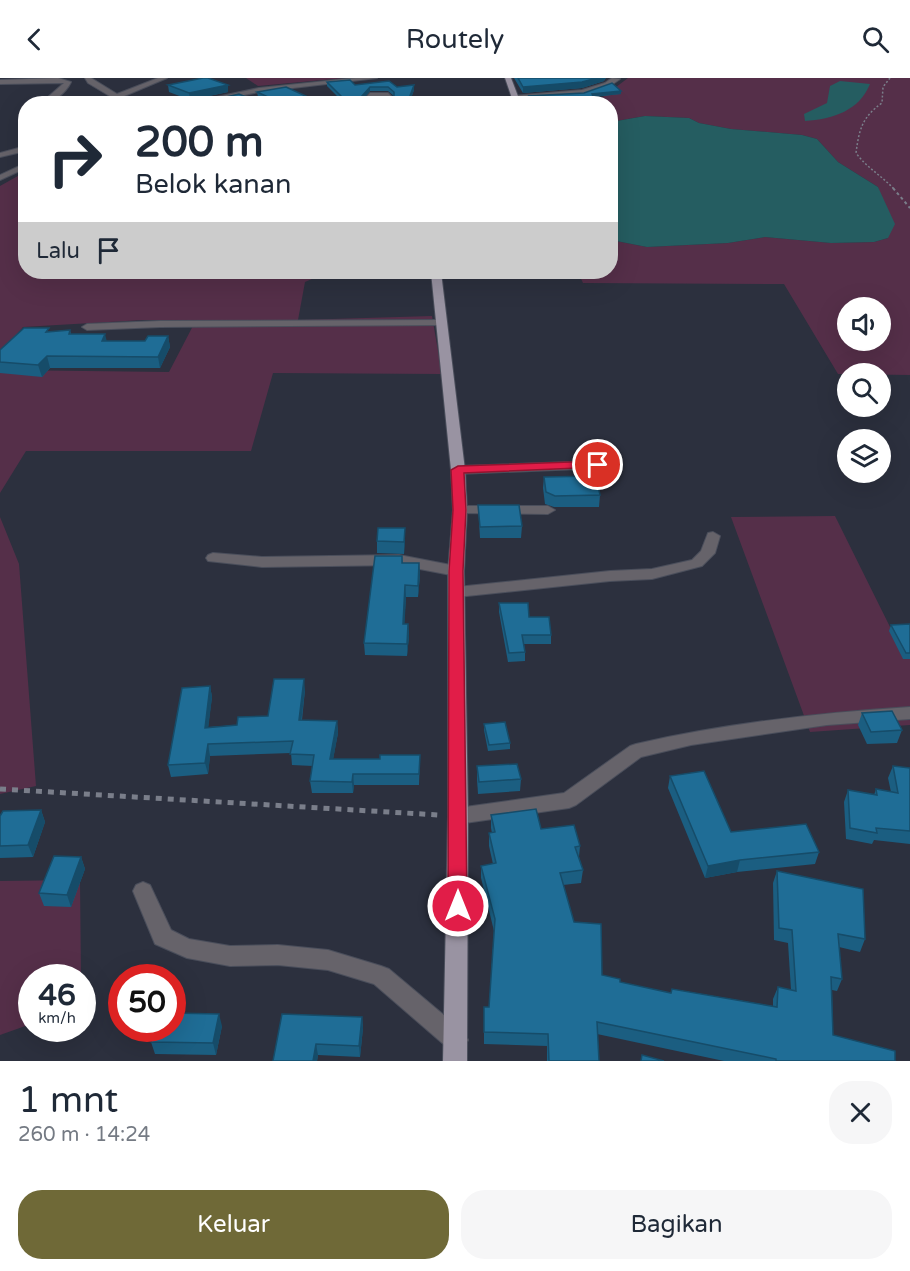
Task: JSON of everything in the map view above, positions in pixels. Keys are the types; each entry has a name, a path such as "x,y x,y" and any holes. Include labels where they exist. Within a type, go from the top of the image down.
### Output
{"main road":[{"path":"508,78 515,96"},
{"path":"437,279 458,470 460,510 456,571 459,816 455,1050"}],"street":[{"path":"88,78 90,82 118,96 164,78"},
{"path":"225,96 374,78"},
{"path":"544,96 608,85 617,79 615,78"},
{"path":"0,82 58,80 68,82 53,96"},
{"path":"353,80 372,94"},
{"path":"240,93 247,96"},
{"path":"0,153 18,148"},
{"path":"0,178 18,169"},
{"path":"87,327 160,324 442,323"},
{"path":"458,470 598,465"},
{"path":"460,510 548,510"},
{"path":"457,592 610,576 652,574 698,563 708,553 713,536"},
{"path":"213,558 262,562 399,560 456,571"},
{"path":"459,816 569,800 636,751 691,738 827,719 910,713"},
{"path":"143,891 163,937 187,948 230,956 278,954 328,960 381,976 455,1050"}],"path":[{"path":"890,78 883,87 882,103 866,113 860,127 856,153 864,164 887,181 910,208"},
{"path":"0,789 459,816"}],"shaded area":[{"path":"246,78 345,78 258,86"},
{"path":"628,78 910,78 910,375 891,375 891,363 837,363 837,372 784,284 583,283 581,279 618,279 618,241 647,247 728,243 765,237 831,243 874,242 888,238 878,187 838,162 817,139 802,135 731,129 699,123 689,118 645,116 618,121 618,96 604,96"},
{"path":"840,81 870,84 859,101 844,112 835,116 805,121 804,114 827,103 830,86"},
{"path":"645,116 689,118 699,123 731,129 802,135 817,139 838,162 878,187 895,224 888,238 874,242 831,243 765,237 728,243 647,247 618,241 618,121"},
{"path":"18,176 18,279 312,279 305,282 298,320 432,316 442,374 273,373 251,451 26,451 0,493 0,370 169,372 196,320 143,320 23,327 0,354 0,186"},
{"path":"835,516 893,633 910,634 910,725 810,732 731,517"},
{"path":"0,517 19,564 36,786 0,794"},
{"path":"80,880 81,964 18,964 18,1029 0,1035 0,881"}],"building":[{"path":"203,78 228,85 189,93 168,85"},
{"path":"518,78 597,78 582,82 523,87"},
{"path":"350,80 355,85 389,81 397,87 414,85 410,96 394,96 394,92 388,87 370,87 362,96 341,96 327,82"},
{"path":"612,83 621,91 592,94 593,96 529,96 584,93"},
{"path":"286,87 306,96 266,96 257,92"},
{"path":"24,328 49,328 46,332 70,330 69,334 105,334 102,341 145,341 148,336 168,336 158,357 47,356 38,365 0,362 0,350"},
{"path":"596,476 600,495 555,496 546,492 544,477"},
{"path":"478,505 519,505 522,526 480,527"},
{"path":"378,528 405,528 404,542 377,541"},
{"path":"375,556 402,556 402,563 419,563 418,586 405,585 403,624 408,624 407,644 364,643"},
{"path":"499,603 528,603 529,617 549,617 551,635 522,635 525,652 509,653"},
{"path":"910,624 910,653 906,653 891,625"},
{"path":"274,679 304,679 299,720 337,721 330,759 380,759 380,755 420,755 419,774 353,774 352,782 310,781 314,755 290,754 293,741 208,744 205,763 168,765 182,688 210,686 205,728 237,725 238,717 268,716"},
{"path":"892,711 902,730 871,732 862,713"},
{"path":"505,722 510,743 489,745 484,724"},
{"path":"517,764 521,779 479,782 477,766"},
{"path":"893,766 910,768 910,831 876,828 877,833 850,828 848,790 877,795 876,789 898,793"},
{"path":"704,771 731,832 806,824 819,852 740,860 708,866 670,776"},
{"path":"536,809 541,829 574,825 580,846 575,847 583,870 560,873 574,922 601,924 602,975 620,979 620,982 671,993 672,989 777,1007 778,987 796,991 792,930 779,928 777,871 863,889 865,939 838,934 842,979 831,977 833,1035 895,1051 895,1061 776,1061 776,1059 597,1022 599,1061 549,1061 548,1034 484,1032 484,1007 489,1007 495,919 481,866 496,863 489,833 495,832 491,815"},
{"path":"41,810 28,845 0,846 0,816 3,811"},
{"path":"54,856 81,857 67,895 39,893"},
{"path":"186,1013 219,1014 213,1043 151,1042 186,1042"},
{"path":"282,1014 362,1017 359,1046 316,1044 313,1061 273,1061"},
{"path":"642,1055 664,1061 641,1061"}],"route":[{"path":"458,906 456,571 460,510 458,470 598,465"}]}
